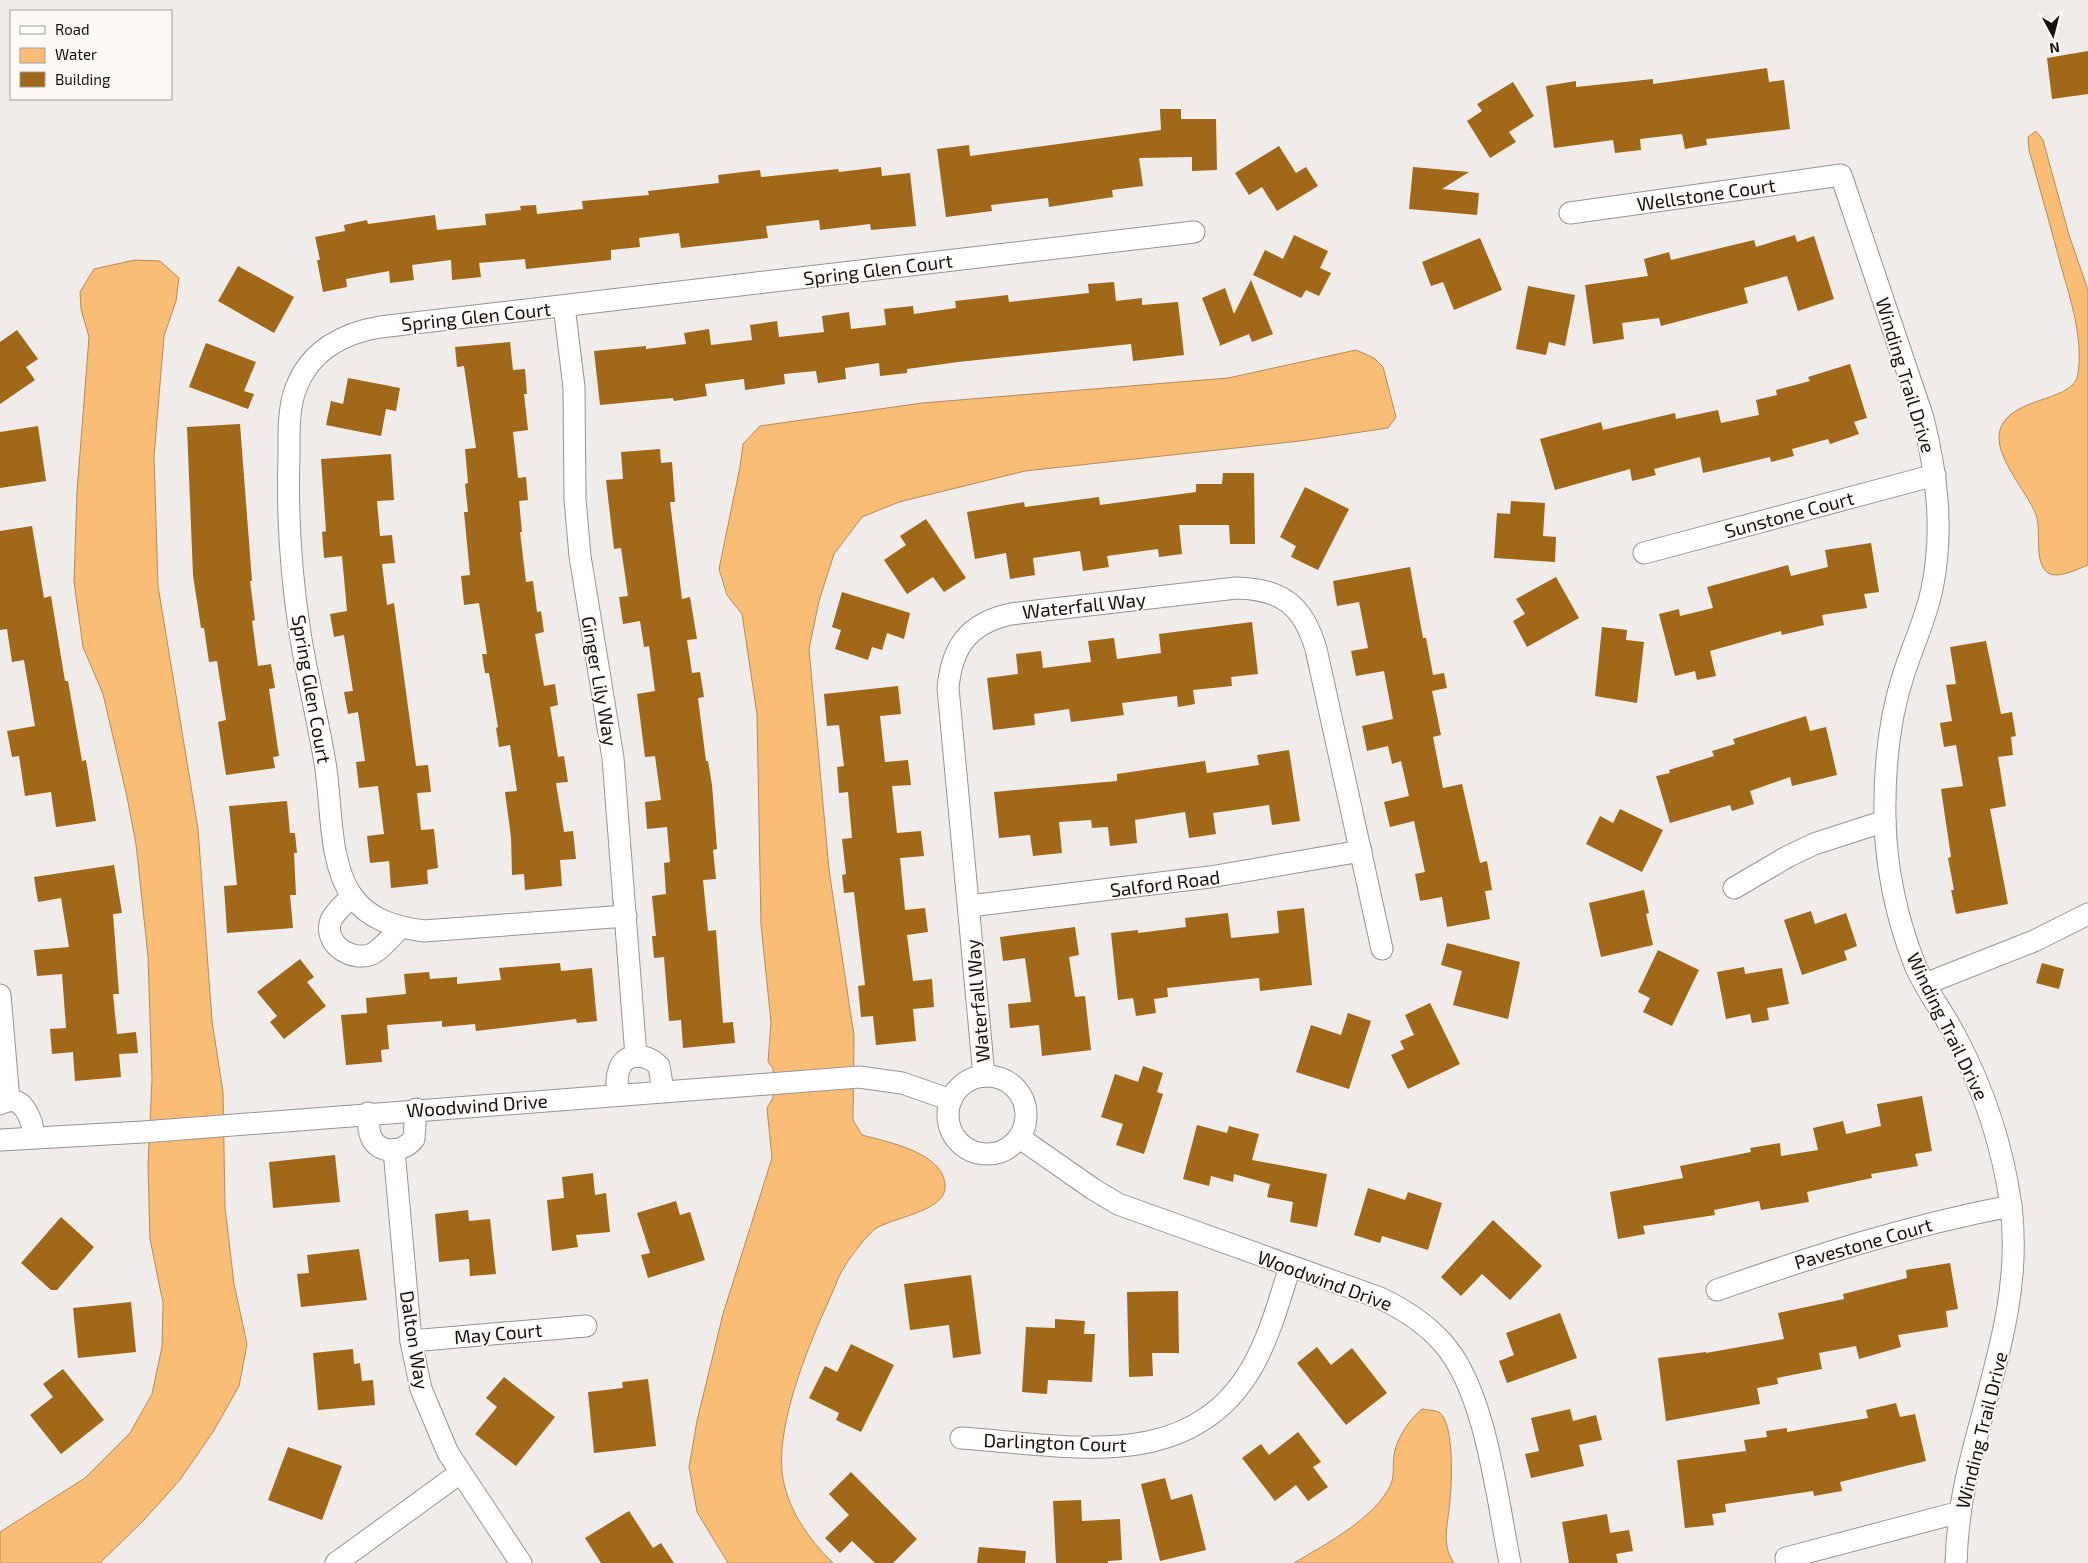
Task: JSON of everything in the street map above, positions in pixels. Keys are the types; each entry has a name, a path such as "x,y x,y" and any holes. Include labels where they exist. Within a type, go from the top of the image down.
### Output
{"street":[{"name":"Wellstone Court","path":"1570,213 1842,174"},
{"name":"Winding Trail Drive","path":"1842,174 1923,418 1935,475 1939,516 1935,568 1926,612 1904,671 1889,732 1886,763 1885,821 1888,852 1901,922 1916,968 1963,1049 1982,1094 1998,1144 2011,1206 2014,1257 2008,1316 1965,1482 1960,1512 1956,1563"},
{"name":"Spring Glen Court","path":"626,916 448,930 400,928 372,916 352,896 345,884 336,856 326,766 300,634 293,572 288,473 291,409 295,390 303,372 314,358 344,337 362,330 1194,232"},
{"name":"Ginger Lily Way","path":"564,306 574,387 575,500 580,556 612,749 636,1056"},
{"name":"Sunstone Court","path":"1644,553 1935,475"},
{"name":"Waterfall Way","path":"984,1076 948,688 954,656 968,635 979,625 994,618 1011,614 1236,588 1254,588 1272,592 1286,599 1297,608 1307,622 1312,634 1382,949"},
{"path":"1734,888 1786,857 1814,844 1885,821"},
{"name":"Salford Road","path":"969,906 1210,877 1361,851"},
{"path":"352,896 334,915 330,927 331,935 341,950 360,957 369,955 376,952 400,928"},
{"path":"1925,984 2034,941 2088,914"},
{"path":"0,995 4,1103 18,1102 29,1113 34,1138"},
{"path":"618,1094 619,1069 622,1063 636,1056 647,1057 659,1066 662,1072 663,1091"},
{"path":"984,1076 997,1077 1009,1082 1023,1098 1027,1112 1026,1125 1020,1138 1009,1148 996,1154 980,1154 967,1149 956,1139 949,1127 948,1113 950,1100 967,1081 984,1076"},
{"name":"Woodwind Drive","path":"0,1140 143,1132 416,1109 859,1077 902,1083 950,1100"},
{"path":"368,1113 371,1136 375,1142 387,1150 394,1150 406,1147 414,1139 416,1109"},
{"name":"Woodwind Drive","path":"1020,1138 1093,1189 1118,1204 1380,1298 1412,1316 1433,1332 1444,1343 1461,1368 1474,1400 1510,1563"},
{"name":"Dalton Way","path":"394,1150 411,1341 421,1389 428,1411 460,1473 521,1563"},
{"name":"Pavestone Court","path":"1717,1290 1874,1238 1942,1220 2011,1206"},
{"name":"Darlington Court","path":"961,1438 1110,1448 1154,1442 1180,1433 1225,1403 1242,1382 1256,1360 1267,1335 1290,1267"},
{"name":"May Court","path":"411,1341 586,1326"},
{"path":"336,1563 460,1473"},
{"path":"1786,1558 1960,1512"}],"water":[{"path":"2036,131 2043,140 2069,235 2088,290 2088,565 2057,575 2048,573 2043,568 2039,554 2036,515 2004,458 1999,434 2003,423 2011,414 2067,389 2074,383 2078,374 2079,346 2075,319 2029,150 2028,137"},
{"path":"135,260 160,261 179,278 176,301 164,336 154,456 158,586 198,829 212,1021 223,1092 225,1207 234,1284 247,1344 239,1386 213,1432 179,1481 144,1520 100,1563 0,1563 0,1532 85,1478 130,1433 152,1394 162,1347 163,1303 150,1239 148,1164 152,1079 148,956 136,844 103,694 83,647 74,582 77,492 89,337 81,309 80,292 94,269"},
{"path":"1356,350 1374,358 1383,367 1396,417 1388,428 1300,441 1025,471 899,502 862,517 834,554 819,601 809,649 829,870 854,1036 853,1120 862,1135 900,1146 927,1158 937,1166 943,1177 945,1189 942,1197 926,1209 875,1229 846,1264 813,1337 796,1383 784,1430 782,1472 784,1485 793,1510 800,1522 815,1544 833,1563 728,1563 697,1512 689,1467 697,1421 723,1314 772,1158 767,1108 773,1098 773,1068 768,1062 771,1022 761,925 757,714 742,614 727,595 719,569 743,444 760,426 922,403 1228,378"},
{"path":"1422,1409 1440,1413 1445,1419 1448,1429 1451,1454 1451,1480 1446,1540 1447,1548 1454,1563 1294,1563 1348,1530 1374,1508 1384,1496 1391,1484 1394,1454 1399,1439 1409,1422"}],"building":[{"path":"2088,51 2088,94 2052,99 2047,58"},
{"path":"1767,68 1769,82 1784,80 1790,129 1706,139 1707,145 1685,149 1682,134 1640,139 1641,150 1615,153 1613,140 1554,148 1546,86 1576,81 1576,87 1653,79 1653,84"},
{"path":"1513,82 1534,116 1509,132 1516,142 1490,158 1467,121 1482,111 1477,104"},
{"path":"1160,109 1181,109 1181,119 1216,119 1217,170 1192,171 1192,157 1139,158 1143,186 1112,190 1113,197 1049,207 1048,198 991,205 992,211 946,217 937,149 969,145 970,156 1161,130"},
{"path":"1279,146 1296,173 1306,167 1318,186 1277,211 1262,187 1249,195 1235,173"},
{"path":"881,167 882,176 910,173 916,226 871,230 870,224 820,230 819,220 766,226 768,238 681,248 679,233 639,238 640,247 611,250 611,260 526,269 525,259 479,263 481,277 452,280 451,260 412,265 414,280 390,283 389,271 346,279 347,287 323,292 317,260 320,260 315,237 345,231 344,225 367,220 368,224 435,215 437,230 486,225 485,214 521,210 520,206 536,205 537,214 583,209 582,201 649,195 648,191 719,183 718,175 760,170 761,177 838,169 839,172"},
{"path":"1413,167 1469,172 1442,189 1479,193 1477,215 1409,209"},
{"path":"1294,235 1328,251 1320,268 1331,273 1319,296 1306,290 1301,298 1253,275 1265,250 1283,259"},
{"path":"1795,235 1797,242 1814,236 1834,299 1798,311 1787,276 1744,288 1748,303 1661,326 1659,318 1622,323 1624,339 1593,344 1585,285 1648,276 1644,259 1669,252 1671,260 1754,240 1756,247"},
{"path":"1480,238 1502,290 1454,310 1443,282 1431,286 1422,262"},
{"path":"238,266 294,297 274,333 218,301"},
{"path":"1251,280 1273,334 1252,342 1249,334 1219,346 1220,344 1202,298 1225,288 1234,314"},
{"path":"1114,282 1116,301 1142,298 1142,305 1178,302 1184,355 1133,361 1131,344 958,362 907,369 907,373 880,376 879,363 845,368 846,379 818,383 816,371 784,374 785,384 745,390 744,379 705,384 707,396 674,401 673,398 600,405 594,351 646,346 646,349 686,344 684,333 709,329 711,345 752,340 750,325 777,321 779,337 824,332 822,316 849,312 851,329 886,325 884,309 913,306 914,314 956,308 955,301 1008,295 1009,302 1089,293 1088,284"},
{"path":"1528,286 1575,295 1565,346 1549,342 1546,355 1516,349"},
{"path":"17,330 38,359 26,367 35,380 0,404 0,342"},
{"path":"510,342 513,370 525,369 527,394 524,394 528,430 513,432 518,478 526,477 528,500 519,501 522,532 520,532 526,582 533,581 537,612 541,611 544,632 535,634 544,686 555,684 558,705 550,707 558,757 564,756 568,782 556,783 564,832 573,831 576,859 560,860 562,886 525,890 524,874 512,875 511,837 505,792 517,791 510,745 499,747 496,728 498,727 489,673 485,673 482,654 487,654 479,603 464,605 461,576 470,575 464,512 468,512 465,484 468,483 465,449 476,448 464,366 457,367 455,347"},
{"path":"206,343 256,362 244,391 254,394 248,409 189,387"},
{"path":"1850,364 1867,418 1854,422 1859,434 1830,444 1828,439 1792,449 1794,456 1771,462 1770,457 1703,473 1700,457 1654,469 1656,475 1632,481 1630,469 1555,490 1540,439 1601,422 1603,430 1675,413 1676,419 1718,410 1721,423 1759,415 1756,400 1777,395 1776,390 1810,381 1808,377"},
{"path":"348,378 400,388 396,411 386,409 381,436 326,425 331,401 343,404"},
{"path":"240,424 252,581 250,581 255,620 252,621 258,666 271,664 275,688 269,689 279,756 273,757 275,768 226,775 218,722 226,720 217,661 209,662 204,628 201,628 193,575 187,427"},
{"path":"38,426 46,481 0,488 0,432"},
{"path":"660,449 661,463 672,462 675,502 670,502 682,599 690,597 697,639 687,640 692,673 700,672 704,697 698,698 706,761 708,761 712,785 717,849 713,850 716,879 703,880 708,931 716,930 723,1023 733,1022 735,1043 683,1048 681,1020 669,1021 664,957 654,958 652,936 656,936 652,896 666,894 664,863 670,862 667,827 647,829 645,802 661,800 655,756 645,757 637,694 655,691 649,646 644,647 640,621 623,624 619,597 628,596 621,548 614,549 606,480 623,479 621,452"},
{"path":"391,454 394,500 377,501 380,536 392,535 395,563 382,564 387,605 394,603 416,766 428,765 431,792 417,793 421,830 434,829 438,868 427,870 428,884 391,888 389,861 370,863 367,836 384,834 378,786 359,788 356,762 365,761 358,712 348,714 344,692 353,691 344,635 334,637 330,614 347,611 342,556 324,558 322,532 326,531 321,459"},
{"path":"1223,473 1254,473 1255,544 1230,544 1229,525 1179,525 1182,554 1159,557 1158,549 1107,556 1109,567 1083,571 1080,551 1033,558 1035,575 1010,579 1006,553 975,559 967,512 1024,502 1025,507 1099,497 1100,505 1196,492 1196,484 1222,484"},
{"path":"1305,487 1349,509 1318,570 1291,557 1296,546 1280,537"},
{"path":"1511,501 1545,503 1543,536 1556,537 1555,562 1494,558 1497,513 1510,514"},
{"path":"926,519 966,578 944,592 933,577 907,594 884,560 906,545 900,536"},
{"path":"32,526 44,598 51,596 65,681 68,681 82,761 86,760 96,821 56,827 51,792 25,796 19,756 12,757 7,731 35,726 24,660 12,662 7,629 0,630 0,531"},
{"path":"1871,543 1879,592 1864,594 1867,608 1822,615 1824,625 1782,635 1781,631 1710,651 1716,676 1697,680 1695,671 1675,676 1659,614 1679,609 1680,616 1713,608 1707,587 1788,565 1791,576 1828,567 1825,550"},
{"path":"1410,567 1423,638 1426,638 1433,675 1444,673 1447,688 1432,691 1441,735 1433,737 1443,788 1462,784 1480,863 1487,861 1492,890 1485,891 1490,919 1447,927 1442,897 1420,901 1415,874 1425,872 1414,821 1390,827 1384,802 1409,796 1401,761 1392,764 1388,746 1367,751 1362,726 1393,719 1384,671 1356,676 1351,651 1368,648 1359,602 1337,606 1333,581"},
{"path":"1556,577 1579,618 1527,647 1513,621 1525,614 1516,599"},
{"path":"842,592 910,613 904,639 887,633 882,650 872,647 868,660 835,649 841,630 832,627"},
{"path":"1252,622 1258,674 1231,677 1232,686 1193,690 1195,704 1178,707 1177,696 1122,703 1124,715 1071,722 1069,709 1034,714 1035,725 993,730 987,678 1018,674 1016,654 1041,651 1043,668 1091,662 1088,641 1114,638 1117,659 1161,653 1159,634"},
{"path":"1602,627 1627,630 1626,640 1644,642 1637,703 1595,696"},
{"path":"1986,641 2001,714 2012,712 2016,736 2011,737 2013,755 1998,757 2006,806 1990,809 2008,904 1956,914 1951,890 1954,890 1948,858 1951,857 1941,789 1963,786 1956,745 1944,747 1940,723 1952,721 1946,685 1956,684 1950,647"},
{"path":"898,686 901,714 880,716 885,762 908,760 911,785 892,786 897,833 921,831 924,856 900,858 905,910 925,908 928,932 907,935 913,981 932,979 934,1007 913,1009 916,1041 876,1045 873,1016 861,1017 858,986 865,985 854,892 844,893 842,875 846,874 842,839 852,838 848,792 839,793 837,767 844,766 839,725 827,726 824,694"},
{"path":"1806,716 1810,731 1826,727 1837,775 1792,786 1790,777 1750,791 1754,804 1732,811 1730,805 1670,823 1656,776 1670,773 1669,770 1714,756 1712,751 1735,744 1733,739"},
{"path":"1289,750 1300,821 1272,825 1269,805 1213,813 1216,834 1189,838 1185,812 1135,820 1137,843 1110,846 1108,827 1092,828 1091,820 1059,822 1062,853 1033,856 1030,835 999,838 994,792 1117,781 1117,774 1205,761 1207,773 1259,765 1257,755"},
{"path":"287,801 290,833 295,833 297,853 294,853 296,895 290,895 293,928 227,933 224,886 237,885 229,806"},
{"path":"1620,809 1663,830 1642,872 1586,844 1600,816 1613,823"},
{"path":"114,865 122,913 113,914 119,994 113,994 117,1034 136,1032 138,1053 119,1054 121,1077 75,1081 73,1052 52,1054 50,1029 66,1028 62,974 37,976 34,950 69,947 61,898 38,902 34,877"},
{"path":"1644,890 1649,913 1646,914 1653,945 1601,957 1589,903"},
{"path":"1304,908 1312,985 1260,991 1259,978 1167,988 1168,997 1154,999 1156,1013 1136,1016 1133,998 1118,1000 1111,933 1138,930 1138,933 1186,927 1185,918 1228,913 1231,938 1279,933 1277,911"},
{"path":"1811,911 1815,924 1846,913 1857,946 1844,951 1847,960 1802,975 1784,920"},
{"path":"1075,927 1079,955 1069,957 1075,997 1085,996 1091,1050 1042,1056 1039,1025 1010,1028 1008,1004 1031,1002 1025,958 1003,961 1000,937"},
{"path":"1447,943 1520,962 1508,1019 1453,1005 1462,971 1441,965"},
{"path":"1658,950 1699,970 1672,1026 1643,1012 1650,998 1638,992"},
{"path":"300,959 314,977 307,982 326,1006 284,1039 270,1022 277,1016 257,992"},
{"path":"560,963 561,971 592,968 597,1021 577,1023 576,1019 476,1031 475,1024 442,1027 442,1021 387,1025 389,1049 381,1050 382,1062 346,1065 341,1015 367,1013 366,998 406,994 404,974 429,972 430,979 457,977 457,984 501,980 499,968"},
{"path":"2042,963 2064,969 2059,989 2036,983"},
{"path":"1744,967 1745,974 1782,968 1789,1004 1767,1008 1769,1020 1752,1023 1750,1014 1726,1019 1717,972"},
{"path":"1430,1003 1460,1064 1408,1089 1391,1055 1404,1049 1400,1041 1414,1035 1405,1015"},
{"path":"1348,1013 1371,1021 1349,1089 1296,1072 1311,1025 1341,1035"},
{"path":"1143,1066 1163,1073 1157,1092 1163,1094 1144,1154 1116,1145 1123,1124 1101,1117 1115,1074 1138,1082"},
{"path":"1922,1096 1932,1151 1915,1154 1918,1166 1871,1174 1872,1178 1807,1192 1809,1202 1761,1210 1759,1201 1714,1210 1715,1215 1643,1226 1645,1234 1618,1239 1610,1192 1683,1178 1680,1166 1751,1152 1750,1148 1780,1143 1781,1156 1818,1150 1813,1128 1843,1121 1846,1134 1881,1126 1877,1104"},
{"path":"1197,1125 1227,1133 1229,1126 1259,1134 1252,1160 1327,1174 1317,1227 1290,1222 1293,1202 1267,1197 1270,1184 1234,1174 1233,1182 1211,1176 1209,1186 1183,1179"},
{"path":"335,1155 340,1202 273,1208 269,1162"},
{"path":"593,1173 595,1195 606,1193 610,1232 576,1235 578,1247 552,1251 547,1200 564,1198 562,1177"},
{"path":"1368,1188 1405,1200 1408,1192 1442,1203 1428,1250 1382,1236 1380,1243 1354,1235"},
{"path":"676,1201 680,1215 690,1212 705,1260 648,1278 641,1255 650,1253 637,1213"},
{"path":"468,1210 469,1221 490,1219 496,1274 470,1276 469,1259 439,1262 435,1214"},
{"path":"61,1217 94,1247 57,1290 51,1290 21,1263"},
{"path":"1493,1220 1542,1266 1510,1300 1482,1274 1461,1296 1441,1277"},
{"path":"359,1249 367,1300 301,1307 297,1274 309,1273 307,1255"},
{"path":"1950,1263 1958,1309 1946,1311 1948,1327 1898,1335 1901,1347 1859,1359 1856,1346 1819,1353 1822,1369 1777,1378 1778,1384 1757,1388 1760,1404 1666,1421 1658,1358 1706,1353 1784,1339 1778,1313 1844,1299 1843,1294 1907,1278 1906,1270"},
{"path":"971,1275 981,1354 953,1358 949,1325 910,1330 904,1284"},
{"path":"1178,1291 1179,1353 1152,1353 1153,1376 1129,1377 1127,1292"},
{"path":"131,1302 136,1352 78,1358 73,1308"},
{"path":"1560,1313 1577,1358 1507,1383 1499,1361 1514,1355 1506,1333"},
{"path":"1055,1319 1085,1321 1084,1334 1095,1334 1092,1382 1048,1380 1047,1394 1022,1392 1026,1327 1055,1328"},
{"path":"851,1344 894,1365 861,1432 836,1420 839,1413 809,1398 825,1366 837,1372"},
{"path":"1317,1347 1331,1365 1352,1348 1387,1393 1346,1425 1297,1363"},
{"path":"353,1349 354,1364 360,1363 362,1381 373,1380 375,1405 318,1410 313,1353"},
{"path":"63,1369 104,1420 61,1454 30,1415 53,1397 43,1384"},
{"path":"504,1377 555,1417 516,1466 475,1434 497,1407 486,1398"},
{"path":"648,1379 656,1446 594,1453 588,1392 623,1388 622,1382"},
{"path":"1896,1403 1900,1417 1915,1414 1926,1461 1840,1482 1842,1491 1814,1496 1813,1491 1725,1504 1726,1512 1712,1514 1714,1525 1685,1528 1677,1460 1746,1451 1744,1440 1767,1437 1766,1431 1787,1428 1787,1432 1868,1418 1866,1410"},
{"path":"1570,1409 1573,1421 1596,1415 1602,1440 1579,1445 1584,1466 1531,1478 1525,1454 1539,1451 1531,1418"},
{"path":"1298,1432 1321,1462 1313,1467 1328,1487 1308,1501 1296,1485 1275,1501 1242,1458 1261,1444 1269,1455"},
{"path":"288,1447 342,1466 322,1520 268,1500"},
{"path":"851,1472 917,1539 893,1563 875,1563 852,1541 840,1553 825,1538 849,1515 829,1494"},
{"path":"1165,1478 1171,1500 1192,1494 1206,1550 1160,1561 1141,1484"},
{"path":"1081,1500 1082,1521 1120,1519 1122,1560 1108,1561 1108,1563 1056,1563 1053,1501"},
{"path":"629,1511 653,1548 661,1543 674,1563 601,1563 585,1538"},
{"path":"1607,1514 1610,1533 1629,1530 1633,1551 1616,1554 1618,1563 1569,1563 1562,1522"},
{"path":"979,1547 1026,1551 1025,1563 977,1563"}]}
